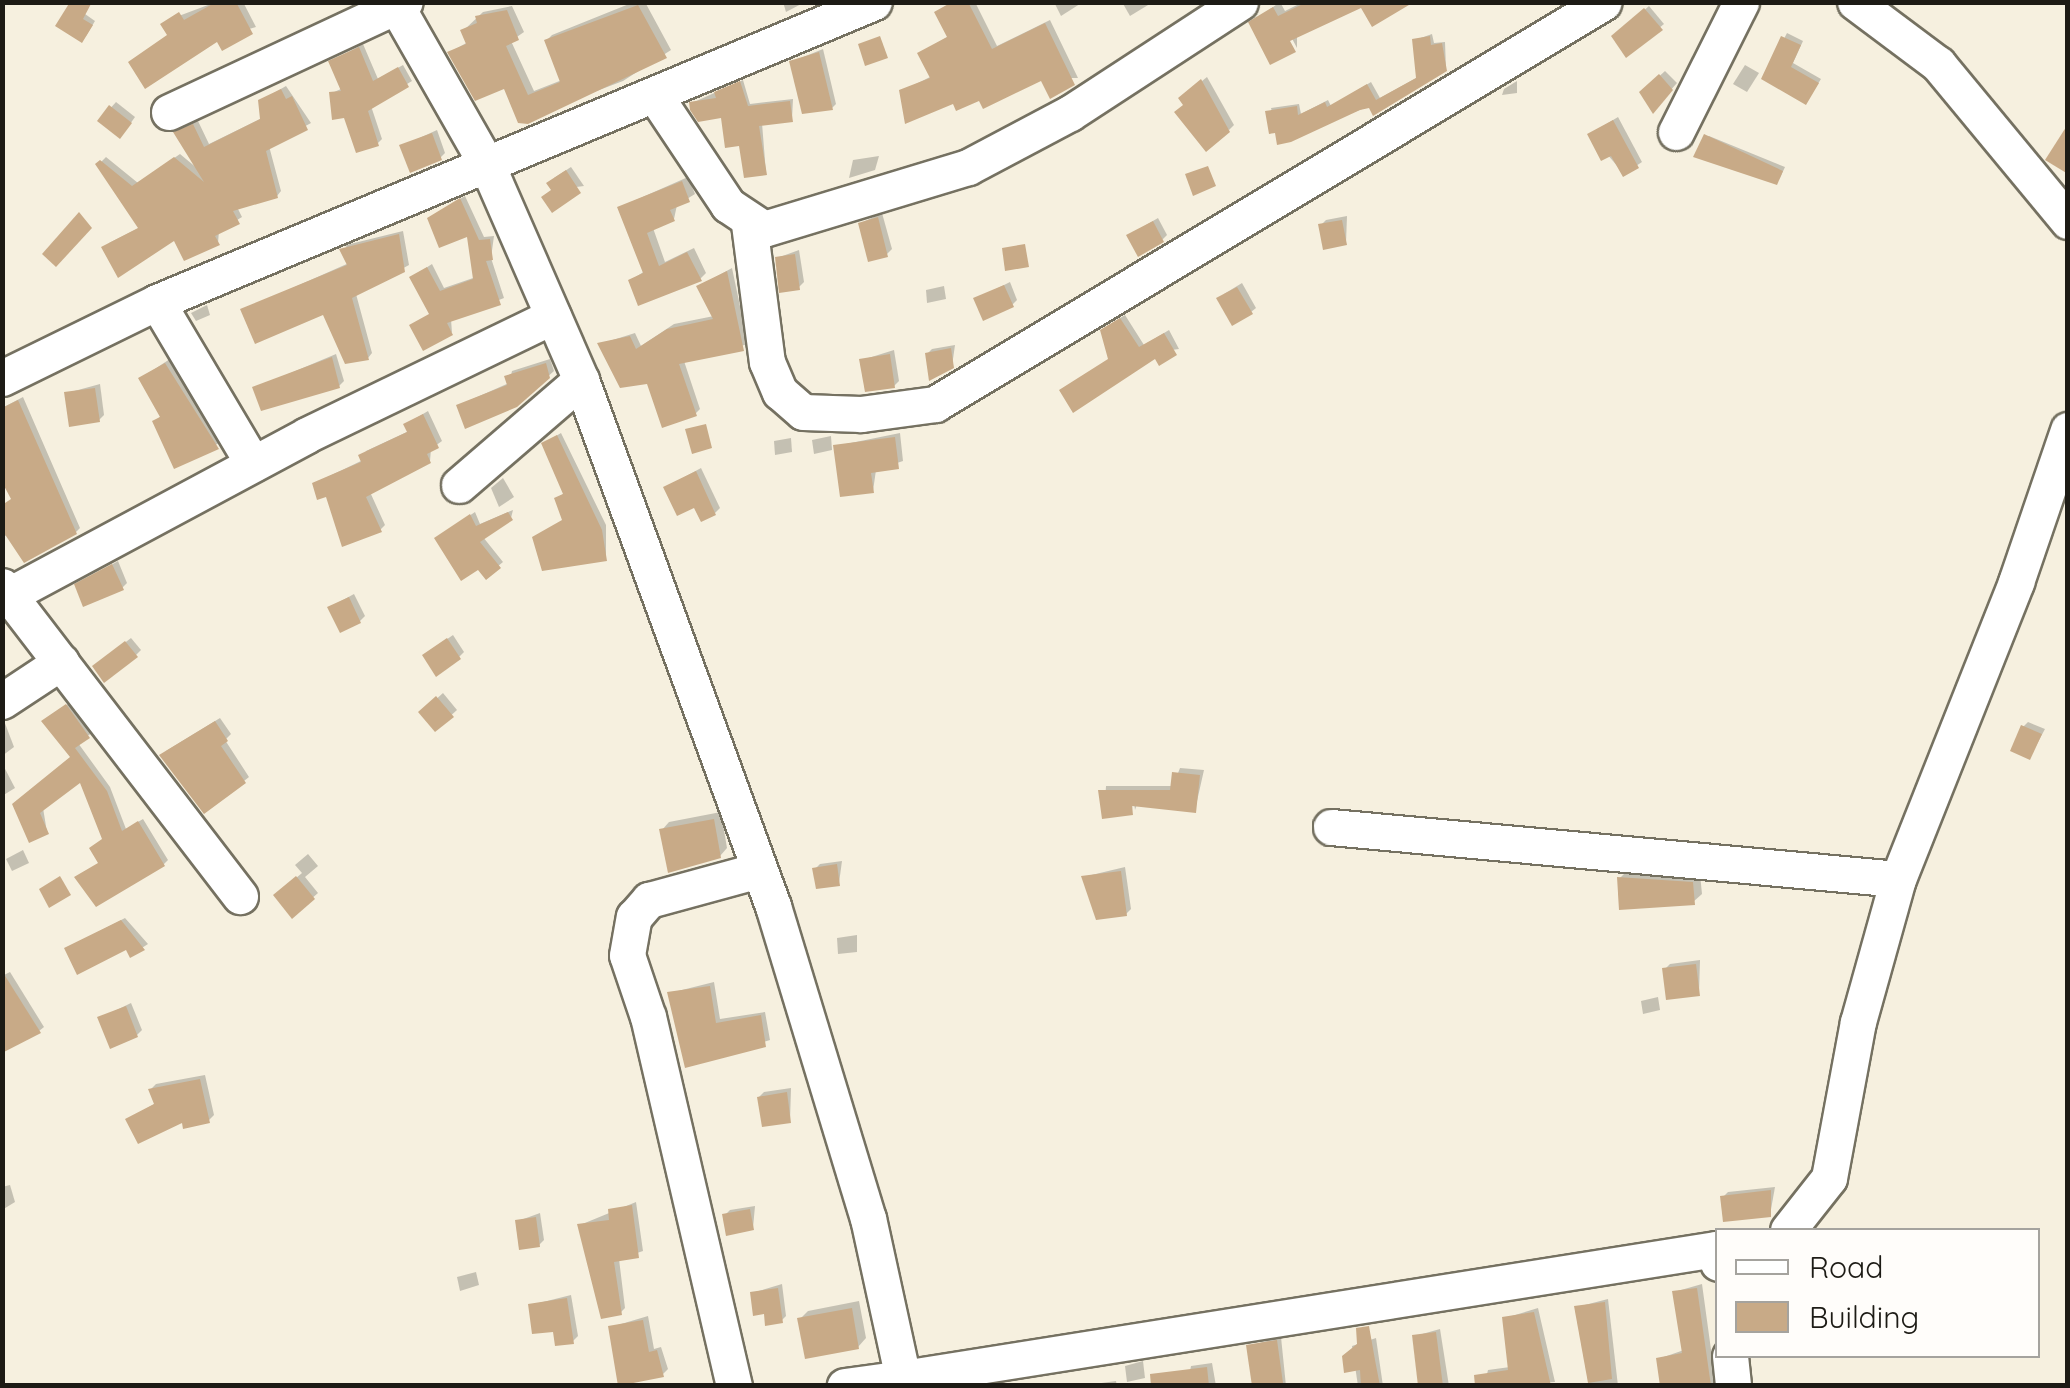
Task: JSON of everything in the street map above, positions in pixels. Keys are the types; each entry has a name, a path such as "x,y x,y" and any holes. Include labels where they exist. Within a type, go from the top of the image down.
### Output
{"street":[{"path":"2,378 156,302 656,97 874,2"},
{"path":"656,97 728,205 749,224 764,229 968,166 1070,113 1240,2"},
{"path":"749,224 767,362 780,392 804,412 862,414 935,404 1604,2"},
{"path":"1676,132 1741,2"},
{"path":"1855,2 1938,64 2068,221"},
{"path":"170,112 398,4 488,167 581,380 759,870 868,1218 904,1382"},
{"path":"156,302 253,464"},
{"path":"240,896 6,590 554,316"},
{"path":"459,484 581,380"},
{"path":"1790,1228 1829,1178 1858,1022 1898,879 2016,582 2068,430"},
{"path":"2,702 61,662"},
{"path":"1331,827 1898,879"},
{"path":"734,1386 648,1017 627,955 634,918 650,900 759,870"},
{"path":"845,1386 904,1382 1715,1253"},
{"path":"1730,1358 1734,1386"}],"building":[{"path":"70,2 92,2 83,19 93,25 82,43 55,26"},
{"path":"216,2 236,2 253,34 222,51 217,42 145,89 128,62 167,35 160,24 179,12 184,20"},
{"path":"952,2 968,2 992,49 1045,23 1075,85 1050,99 1041,81 983,109 979,101 956,111 953,104 905,124 899,90 930,78 917,53 947,37 934,12"},
{"path":"1307,2 1414,2 1372,27 1361,8 1290,41 1296,52 1270,65 1248,22 1273,7 1278,16"},
{"path":"638,5 667,58 528,124 518,123 504,89 475,101 447,52 466,44 460,30 477,23 475,16 507,10 519,40 506,46 528,95 560,82 544,40"},
{"path":"1644,8 1663,30 1626,58 1611,36"},
{"path":"880,36 888,58 865,66 858,44"},
{"path":"1430,36 1431,45 1442,43 1447,71 1373,116 1369,108 1360,110 1277,145 1275,133 1269,134 1265,111 1297,106 1298,115 1325,102 1327,107 1367,84 1376,100 1416,78 1412,39"},
{"path":"1781,36 1801,45 1791,67 1819,83 1806,105 1761,79"},
{"path":"359,47 373,81 398,67 409,87 368,111 379,146 356,153 344,118 332,120 329,92 341,91 328,61"},
{"path":"819,52 833,110 802,114 789,61"},
{"path":"1659,74 1673,90 1653,114 1639,92"},
{"path":"1201,79 1230,132 1206,152 1174,112 1183,105 1178,98"},
{"path":"740,81 748,106 790,101 793,122 759,126 767,175 744,178 739,146 725,148 721,118 698,122 690,110 689,102 716,98 714,92"},
{"path":"281,89 286,99 292,96 308,130 266,151 278,198 233,211 240,224 215,236 220,245 184,261 174,241 118,278 101,247 138,228 95,164 100,160 132,186 174,157 204,182 173,132 193,124 204,147 260,119 258,100"},
{"path":"109,105 132,123 120,139 97,121"},
{"path":"1613,120 1639,168 1623,177 1611,156 1601,161 1587,134"},
{"path":"2068,124 2068,174 2045,160"},
{"path":"432,133 442,160 410,173 399,145"},
{"path":"1704,134 1783,171 1777,185 1693,157"},
{"path":"1208,166 1216,186 1193,196 1185,174"},
{"path":"566,170 581,193 552,213 541,197 551,190 546,183"},
{"path":"682,181 690,202 670,210 675,221 647,233 659,266 687,252 702,281 638,306 628,280 643,273 617,207"},
{"path":"460,198 479,240 490,239 493,260 486,261 501,305 447,323 453,335 423,351 409,325 429,314 409,277 427,267 440,291 473,279 467,237 439,248 427,218"},
{"path":"79,212 92,228 56,267 42,254"},
{"path":"878,217 888,257 868,262 858,223"},
{"path":"1342,220 1347,245 1323,250 1318,224"},
{"path":"1153,221 1164,242 1138,257 1126,235"},
{"path":"399,234 405,272 352,298 369,360 345,364 323,315 255,344 240,309 347,265 339,249"},
{"path":"1025,244 1029,267 1005,271 1002,248"},
{"path":"795,254 800,290 779,293 775,257"},
{"path":"727,271 744,351 679,364 697,416 662,428 647,384 620,388 597,343 630,336 636,349 667,329 713,319 696,286"},
{"path":"1004,285 1014,307 983,321 973,298"},
{"path":"1237,287 1253,314 1232,326 1216,298"},
{"path":"1120,318 1139,347 1164,333 1177,355 1159,366 1155,359 1073,413 1059,390 1108,359 1100,330"},
{"path":"951,348 954,368 929,381 925,353"},
{"path":"890,354 895,388 865,392 859,359"},
{"path":"332,357 340,388 261,411 252,387"},
{"path":"165,363 219,449 174,469 152,421 160,417 138,378"},
{"path":"546,363 550,378 517,407 465,429 456,405 507,385 504,376"},
{"path":"95,388 100,422 69,427 64,392"},
{"path":"18,400 77,534 24,563 2,530 2,505 11,499 2,482 2,408"},
{"path":"423,414 439,448 427,454 431,463 366,497 382,532 342,547 326,497 317,500 312,483 361,462 358,455 407,432 403,424"},
{"path":"706,424 712,448 692,454 685,429"},
{"path":"557,435 602,530 607,561 542,571 532,537 562,520 554,498 563,494 541,443"},
{"path":"895,437 899,469 871,473 874,493 840,497 833,445"},
{"path":"696,471 716,515 701,522 694,508 677,516 663,487"},
{"path":"508,512 513,520 480,542 501,568 486,580 478,570 461,581 434,538 470,514 476,526"},
{"path":"112,564 124,590 83,607 74,584"},
{"path":"349,597 361,623 340,633 327,607"},
{"path":"447,638 461,659 436,677 422,655"},
{"path":"125,641 138,657 104,683 92,666"},
{"path":"436,696 454,717 435,732 418,712"},
{"path":"66,704 90,738 75,748 107,791 122,831 138,821 165,866 96,907 74,877 98,863 89,848 102,839 80,783 40,813 49,834 29,843 12,804 70,757 41,721"},
{"path":"215,721 228,741 221,746 246,783 204,814 159,755"},
{"path":"2021,725 2042,734 2030,760 2010,751"},
{"path":"1172,772 1200,775 1196,813 1132,806 1133,815 1102,819 1098,790 1170,790"},
{"path":"714,819 721,858 668,873 659,829"},
{"path":"837,864 840,886 816,889 812,868"},
{"path":"1121,871 1127,916 1096,920 1081,876"},
{"path":"60,876 71,895 49,908 39,889"},
{"path":"296,876 315,899 292,919 273,895"},
{"path":"1617,877 1693,882 1695,905 1619,910"},
{"path":"121,920 145,950 130,958 126,950 77,975 64,948"},
{"path":"1696,964 1700,996 1666,1000 1662,968"},
{"path":"2,971 41,1033 2,1053"},
{"path":"710,986 716,1023 761,1015 766,1047 685,1068 667,992"},
{"path":"126,1006 138,1037 110,1049 97,1017"},
{"path":"200,1079 210,1123 183,1129 182,1123 138,1144 125,1119 154,1104 148,1089"},
{"path":"787,1092 791,1123 762,1127 757,1097"},
{"path":"1771,1190 1771,1217 1723,1222 1720,1196"},
{"path":"632,1205 639,1258 614,1262 622,1315 601,1319 577,1224 609,1220 608,1209"},
{"path":"750,1209 754,1230 726,1236 722,1214"},
{"path":"536,1217 540,1247 519,1250 515,1220"},
{"path":"778,1288 783,1323 765,1326 764,1314 753,1316 750,1292"},
{"path":"1697,1288 1711,1386 1660,1386 1656,1358 1682,1353 1672,1291"},
{"path":"567,1298 574,1344 555,1346 553,1332 532,1334 528,1304"},
{"path":"1605,1302 1612,1379 1588,1383 1574,1306"},
{"path":"852,1308 859,1349 805,1359 797,1318"},
{"path":"1534,1312 1551,1386 1475,1386 1474,1375 1508,1370 1502,1317"},
{"path":"643,1320 649,1352 657,1350 664,1377 618,1386 608,1326"},
{"path":"1369,1326 1380,1386 1361,1386 1360,1370 1344,1373 1342,1356 1357,1344 1356,1328"},
{"path":"1436,1332 1443,1386 1418,1386 1412,1335"},
{"path":"1277,1340 1283,1383 1252,1386 1246,1345"},
{"path":"1207,1367 1209,1386 1151,1386 1150,1374"}]}
